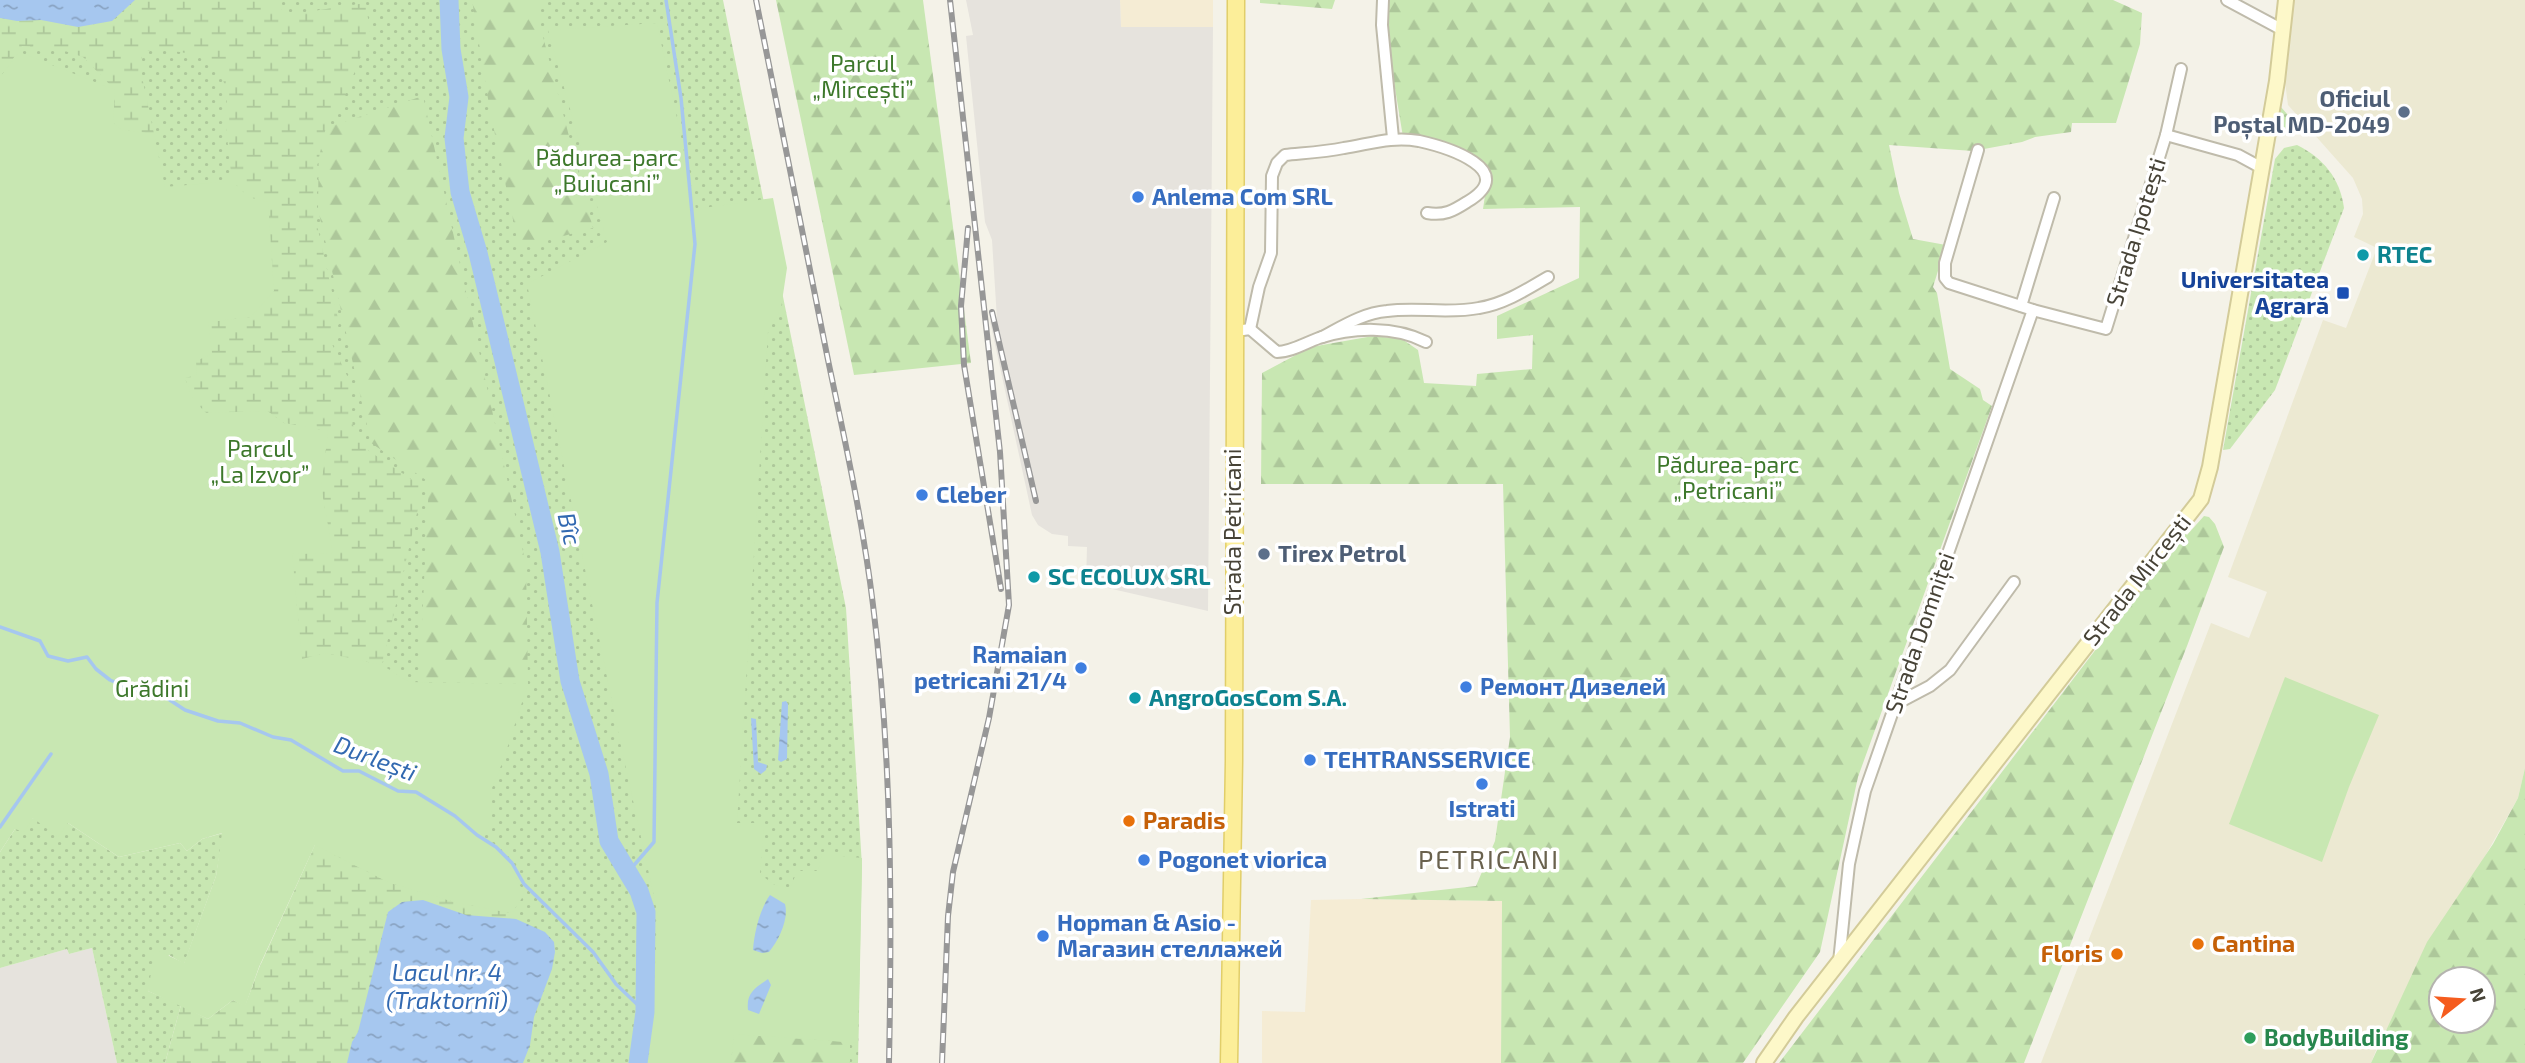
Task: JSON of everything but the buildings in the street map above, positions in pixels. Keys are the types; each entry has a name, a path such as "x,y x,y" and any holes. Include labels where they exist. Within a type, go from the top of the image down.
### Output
{"main road":[{"name":"Strada Petricani","path":"1229,1063 1242,330 1236,0"},
{"name":"Strada Mircești","path":"1764,1063 2201,499 2210,467 2277,81 2286,0"}],"street":[{"path":"1383,0 1382,25 1393,138"},
{"path":"2227,0 2281,29"},
{"name":"Strada Ipotești","path":"2033,310 2106,329 2166,135 2182,69"},
{"name":"Strada Ipotești","path":"2166,135 2238,155 2262,168"},
{"path":"1427,213 1439,215 1452,212 1479,195 1486,183 1484,171 1478,163 1452,151 1419,141 1393,138 1324,152 1284,155 1277,163 1272,176 1271,253 1242,330 1277,352 1282,352 1377,312 1456,311 1490,306 1548,277"},
{"path":"1978,150 1945,263 1945,278 1953,286 2033,310"},
{"path":"2021,306 2054,198"},
{"name":"Strada Domniței","path":"1839,963 1849,864 1864,791 2033,310"},
{"path":"1322,337 1390,330 1409,334 1426,342"},
{"path":"1894,705 1930,686 1950,670 2014,582"}],"shaded area":[{"path":"966,0 1120,0 1121,27 1213,27 1208,611 1086,583 1087,547 1068,546 1068,536 1052,534 1038,525 1032,515 990,321 997,319 992,240 985,222 966,36 973,35"},
{"path":"1120,0 1213,0 1213,27 1121,27"},
{"path":"2292,0 2525,0 2525,768 2518,798 2379,1043 2371,1063 2041,1063 2211,623 2249,638 2267,592 2228,577 2323,320 2346,328 2377,248 2354,237 2363,214 2362,199 2353,178 2288,105 2283,67"},
{"path":"1311,900 1502,901 1501,1063 1262,1063 1262,1011 1305,1012"},
{"path":"92,948 117,1063 0,1063 0,968 67,949 69,954"}],"green space":[{"name":"Parcul „La Izvor”","path":"0,0 723,0 846,608 862,866 858,1063 220,1063 315,845 0,643"},
{"path":"138,0 274,0 286,15 366,3 370,34 338,113 329,114 314,179 315,216 339,323 332,344 351,384 350,417 358,438 369,451 423,487 382,665 325,653 302,660 292,554 332,552 321,487 328,431 284,423 267,411 206,413 193,400 185,378 196,361 208,322 251,317 248,197 232,181 226,128 227,95 222,77 205,60 193,55 142,51 142,77 154,134 122,130 113,123 115,90 83,57 59,49 22,46 0,77 0,18 17,21 41,20 78,27 112,21 137,5"},
{"path":"472,0 546,0 535,6 593,228 519,248 490,111"},
{"name":"Parcul „Mircești”","path":"776,0 923,0 971,363 854,375"},
{"path":"1260,0 1335,0 1332,9 1260,3"},
{"name":"Pădurea-parc „Petricani”","path":"1386,0 2113,0 2142,13 2140,44 2116,123 2072,123 2071,132 1973,151 1889,145 1899,193 1913,239 1946,245 1933,287 1937,293 1950,369 1980,389 1983,400 1992,406 1858,777 1820,952 1743,1063 1501,1063 1502,901 1361,899 1476,886 1495,841 1510,737 1503,484 1261,484 1262,373 1311,347 1373,336 1402,339 1418,350 1424,383 1476,386 1477,374 1532,369 1533,335 1497,339 1497,316 1579,278 1580,207 1483,209 1489,168 1453,144 1403,137 1390,58"},
{"name":"Pădurea-parc „Buiucani”","path":"657,23 696,209 773,198 787,268 781,308 768,332 737,823 764,823 760,874 773,884 790,889 797,871 818,871 822,854 862,858 858,1043 734,1034 731,1063 649,1063 658,915 527,284 607,242 548,30"},
{"name":"Grădini","path":"19,52 115,90 113,123 122,130 154,134 165,187 232,181 248,197 268,202 274,291 251,317 208,322 212,354 196,361 197,375 185,378 193,400 206,413 267,411 284,423 328,431 321,487 333,553 292,554 302,659 325,653 382,665 409,682 528,684 490,793 492,812 483,842 503,859 521,886 524,895 512,913 458,903 390,883 315,845 259,967 245,1007 233,1000 208,1019 148,991 155,949 184,963 216,876 222,833 202,839 187,851 180,843 119,857 68,823 58,837 33,818 24,832 15,829 0,852 0,77"},
{"path":"423,96 526,565 528,684 419,682 429,482 371,443 318,209 319,130"},
{"path":"2280,106 2302,131 2302,133 2277,136"},
{"path":"2297,145 2315,156 2329,170 2339,187 2344,208 2275,390 2230,449 2223,450 2275,159 2284,148"},
{"path":"2204,516 2209,517 2215,524 2224,547 2024,1063 1779,1063 2185,533 2187,535"},
{"path":"2285,677 2379,715 2322,862 2229,824"},
{"path":"2525,768 2525,1063 2371,1063 2427,942 2493,844 2518,798"},
{"path":"33,818 68,823 119,857 180,843 187,851 202,839 223,833 216,876 184,964 169,955 148,991 181,1005 165,1063 117,1063 92,948 69,954 67,949 0,968 0,852 15,829"},
{"path":"315,845 390,883 458,903 512,913 352,1063 165,1063 181,1005 208,1019 233,1000 245,1006 259,968"},
{"path":"734,1034 850,1042 850,1063 731,1063"}],"water":[{"path":"0,0 135,0 112,21 78,27 41,20 17,21 0,18"},
{"path":"786,701 787,759 781,762 778,760 782,702"},
{"path":"751,718 756,719 758,762 767,765 761,774 754,769"},
{"path":"770,895 785,904 786,916 773,947 769,952 762,953 753,950 760,914"},
{"name":"Lacul nr. 4 (Traktornîi)","path":"423,900 466,915 516,919 545,932 554,942 552,969 534,1017 530,1045 523,1063 347,1063 352,1042 358,1032 388,912 402,902"},
{"path":"768,979 771,985 759,1014 748,1010 750,995"}],"waterway":[{"name":"Bîc","path":"449,0 451,49 459,97 454,138 460,192 478,253 550,552 570,681 599,774 609,841 639,891 646,912 645,1012 638,1063"},
{"path":"629,871 654,842 657,603 695,244 681,98 666,0"},
{"name":"Durlești","path":"0,627 40,641 48,656 68,661 87,657 96,669 110,680 144,695 156,691 185,710 218,721 240,723 273,737 291,740 343,771 359,771 398,791 416,792 455,816 496,847 512,863 524,884 593,952 616,984 645,1012"},
{"path":"0,827 51,754"}],"railway":[{"path":"756,0 853,482 873,605 884,719 889,833 889,1063"},
{"path":"942,1063 948,916 953,872 989,718 1009,605 1000,452 950,0"},
{"path":"968,228 961,306 964,365 1001,589"},
{"path":"992,312 1036,501"}],"place":[{"name":"Oficiul Poștal MD-2049","path":"2404,112"},
{"name":"Anlema Com SRL","path":"1138,197"},
{"name":"RTEC","path":"2363,255"},
{"name":"Universitatea Agrară","path":"2343,293"},
{"name":"Cleber","path":"922,495"},
{"name":"Tirex Petrol","path":"1264,554"},
{"name":"SC ECOLUX SRL","path":"1034,577"},
{"name":"Ramaian petricani 21/4","path":"1081,668"},
{"name":"Ремонт Дизелей","path":"1466,687"},
{"name":"AngroGosCom S.A.","path":"1135,698"},
{"name":"TEHTRANSSERVICE","path":"1310,760"},
{"name":"Istrati","path":"1482,784"},
{"name":"Paradis","path":"1129,821"},
{"name":"Pogonet viorica","path":"1144,860"},
{"name":"Hopman & Asio - Магазин стеллажей","path":"1043,936"},
{"name":"Cantina","path":"2198,944"},
{"name":"Floris","path":"2117,954"},
{"name":"BodyBuilding","path":"2250,1038"}],"district":[{"name":"PETRICANI","path":"1489,860"}]}
